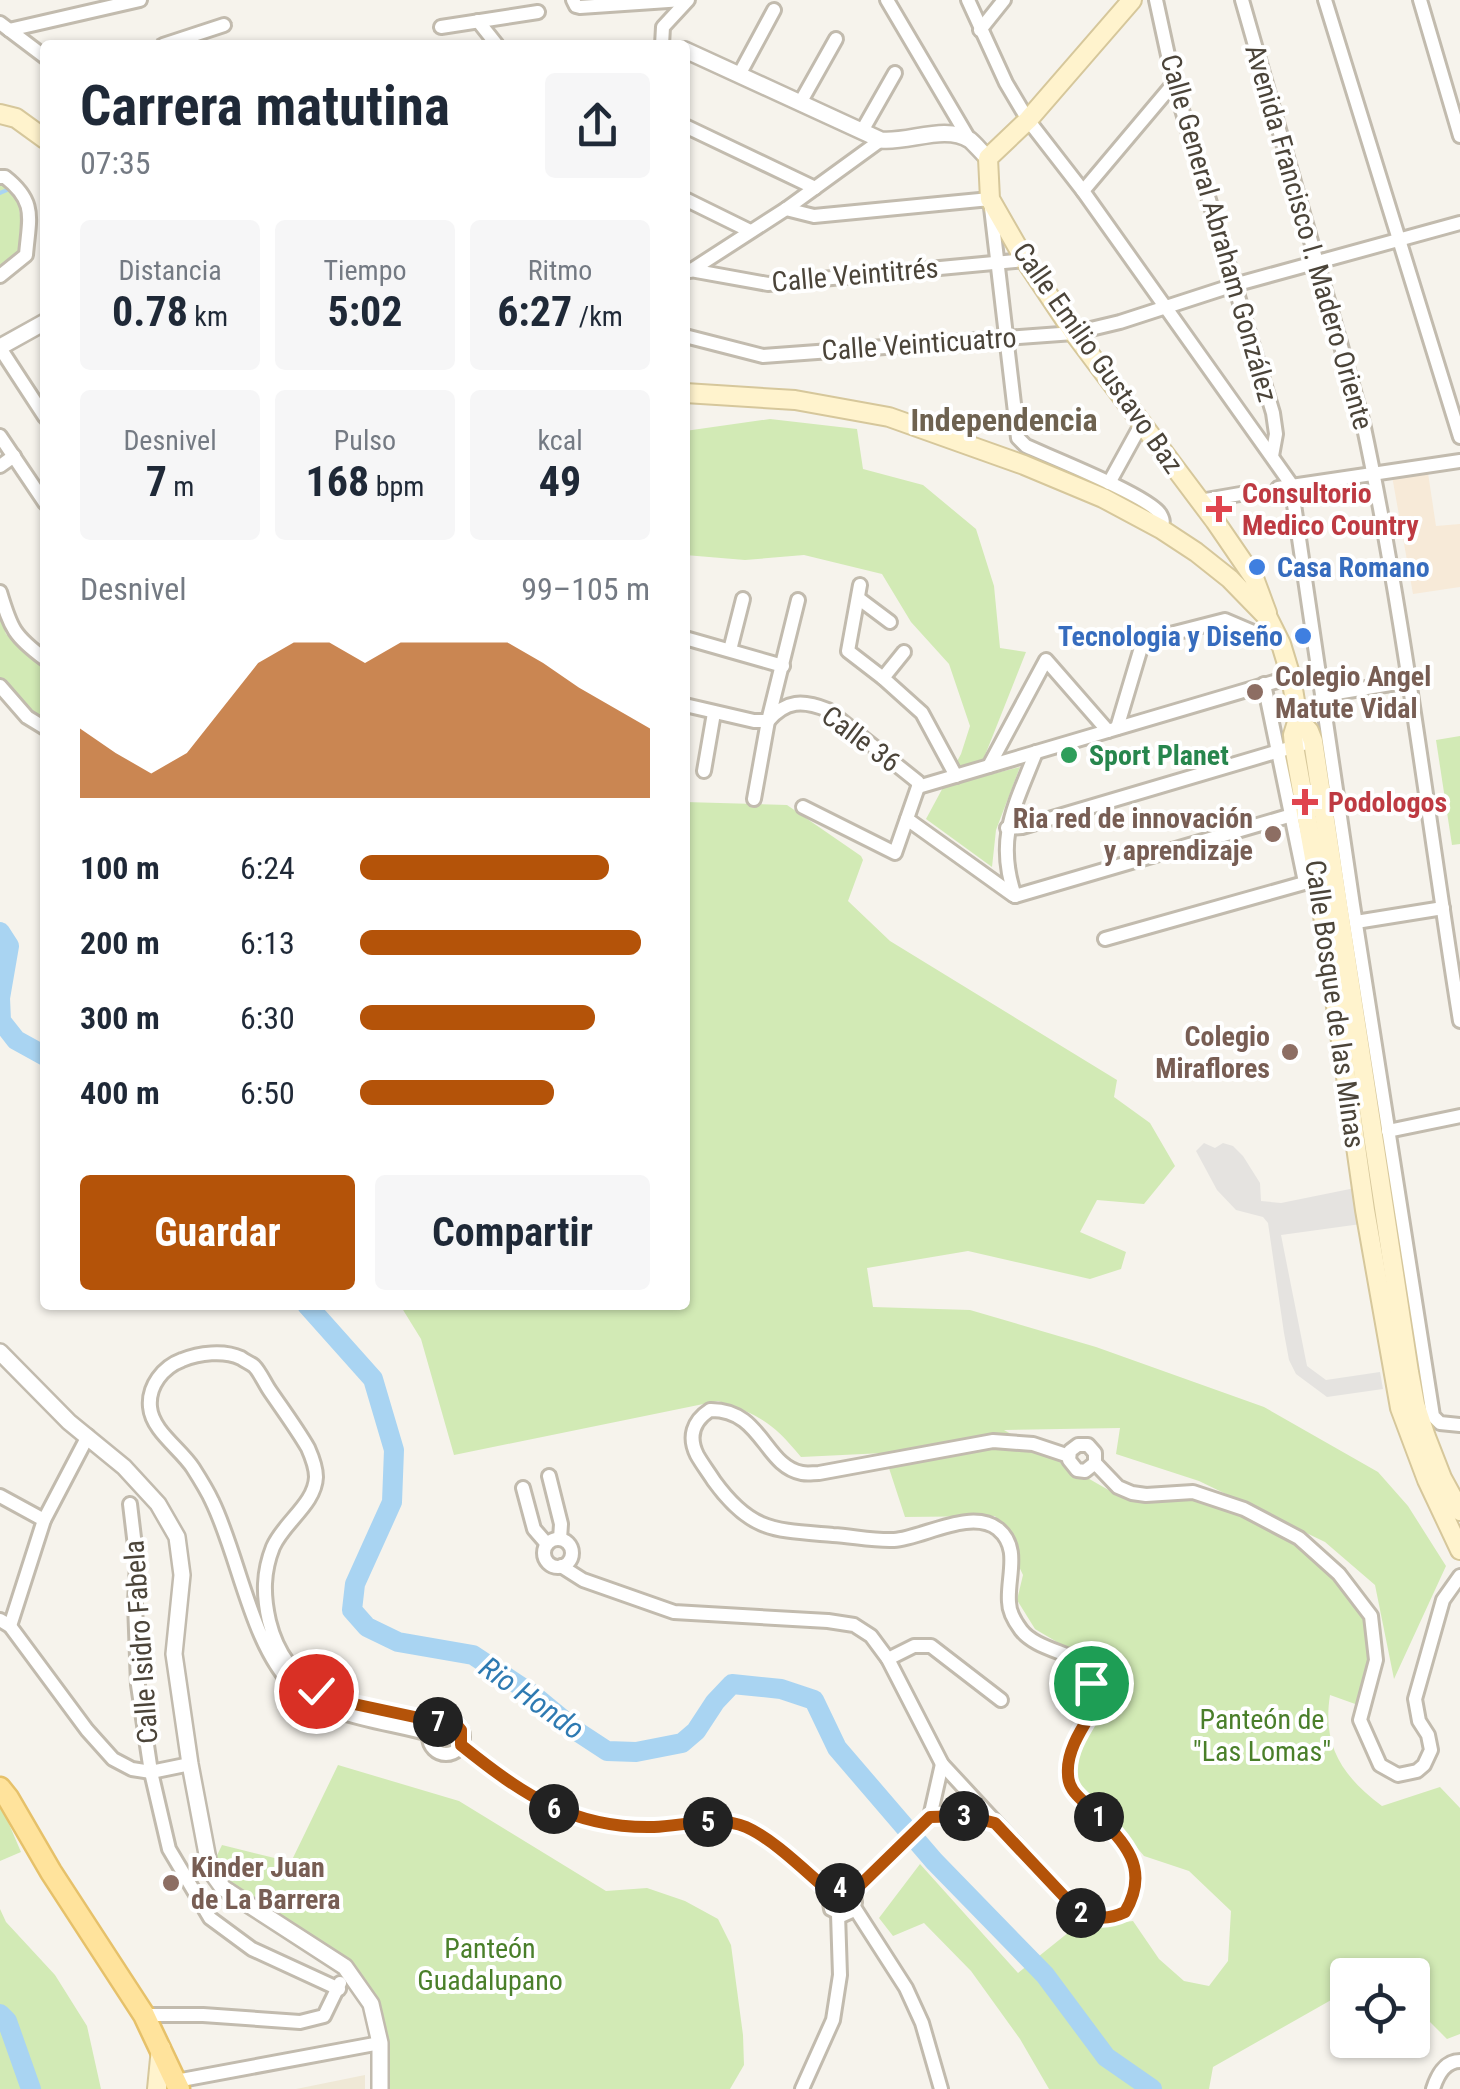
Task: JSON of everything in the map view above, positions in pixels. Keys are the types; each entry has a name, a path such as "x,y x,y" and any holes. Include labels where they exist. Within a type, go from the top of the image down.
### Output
{"main road":[{"path":"990,199 988,158 1028,120 1132,0"},
{"path":"0,114 16,118 40,135"},
{"name":"Calle Emilio Gustavo Baz","path":"990,199 1074,333 1254,578 1268,618"},
{"path":"690,392 795,400 889,417 1088,492 1161,529 1230,579 1268,618 1282,644 1298,719"},
{"name":"Calle Bosque de las Minas","path":"1298,719 1313,741 1307,812"},
{"name":"Calle Bosque de las Minas","path":"1298,719 1286,748 1307,812 1415,1404 1442,1478 1460,1511"},
{"name":"Calle Bosque de las Minas","path":"1319,879 1365,1210 1400,1408 1460,1550"},
{"path":"0,1788 144,2015 161,2048 170,2086"}],"street":[{"path":"4,26 140,0"},
{"path":"573,0 580,8 685,0"},
{"path":"662,40 663,27 685,0"},
{"path":"887,0 968,139 988,158"},
{"path":"968,0 1006,83 1028,120 1272,456 1284,486 1324,695 1433,1416 1440,1423 1460,1424"},
{"path":"980,30 1004,0"},
{"name":"Calle General Abraham González","path":"1156,0 1174,83 1274,413 1272,456"},
{"name":"Avenida Francisco I. Madero Oriente","path":"1242,0 1363,423 1459,1013"},
{"path":"1326,0 1460,437"},
{"path":"1420,0 1460,136"},
{"path":"739,74 774,10"},
{"path":"441,26 538,12"},
{"path":"478,21 493,40"},
{"path":"178,40 224,25"},
{"path":"4,26 40,53"},
{"path":"800,103 836,39"},
{"path":"690,52 881,140 936,134 968,139"},
{"path":"862,131 895,73"},
{"path":"1082,191 1174,83"},
{"path":"690,128 815,188"},
{"path":"690,268 786,209 881,140"},
{"path":"0,177 20,189 30,210 26,254 0,276"},
{"path":"786,209 814,216 990,199 1016,431 1021,443 1109,483 1158,511 1163,520 1161,529"},
{"path":"690,201 750,231"},
{"name":"Calle Veinticuatro","path":"690,337 764,356 1074,333 1460,223"},
{"name":"Calle Veintitrés","path":"690,272 768,284 1026,260"},
{"path":"40,325 0,348 40,408"},
{"path":"1109,483 1142,423"},
{"path":"0,436 40,495"},
{"path":"0,466 14,456"},
{"path":"1284,486 1460,461"},
{"path":"1200,501 1246,494"},
{"path":"0,592 11,628 40,655"},
{"path":"890,622 859,592 849,654 922,713 956,776"},
{"path":"730,650 743,599"},
{"path":"754,800 768,721 798,600"},
{"path":"1113,730 1143,641 1226,620 1282,644"},
{"path":"690,639 783,666"},
{"path":"882,678 904,652"},
{"path":"989,766 1046,660 1113,730"},
{"path":"803,807 895,853 918,787 1291,678"},
{"path":"1324,695 1408,681"},
{"path":"1264,684 1286,748"},
{"path":"0,686 27,718 40,725"},
{"name":"Calle 36","path":"690,707 754,721 768,721 777,710 800,702 828,710 918,782 918,787"},
{"path":"704,772 714,713"},
{"path":"1007,828 1022,827 1313,741"},
{"path":"1015,896 1007,874 1007,828 1036,752"},
{"path":"1015,896 1307,812 1319,879 1106,940"},
{"path":"907,819 1015,896"},
{"path":"1356,922 1443,908"},
{"path":"1388,1130 1460,1116"},
{"path":"429,1734 338,1711 315,1701 296,1689 276,1666 208,1492 192,1466 156,1424 150,1407 160,1375 172,1364 215,1354 236,1356 254,1366 309,1450 316,1481 309,1500 286,1524 267,1564 264,1596 271,1628 283,1655 316,1691 340,1701 438,1722 449,1720 458,1725 463,1735 454,1752 443,1754 430,1745 429,1734 438,1722"},
{"path":"2,1356 69,1422 124,1467 158,1504 177,1538 182,1574 174,1654 210,1870 223,1888 345,1967 371,2004 380,2043 380,2089"},
{"path":"1099,1676 1093,1680 1092,1698 1110,1702 1117,1686 1110,1677 1099,1676 1023,1633 1008,1602 1012,1554 996,1528 978,1522 953,1524 895,1540 768,1527 747,1518 723,1493 692,1443 695,1422 710,1410 734,1413 786,1466 800,1473 819,1473 993,1441 1033,1444 1069,1456 1078,1444 1088,1445 1095,1453 1095,1463 1118,1488 1146,1495 1193,1492 1244,1509 1300,1538 1339,1574 1371,1616 1376,1660 1360,1720 1380,1766 1398,1775 1417,1771 1431,1750 1415,1700 1443,1600 1460,1576"},
{"path":"88,1436 44,1520 5,1623 113,1760 151,1772 190,1764"},
{"path":"548,1476 561,1524 545,1558 552,1565 674,1612 828,1621 854,1626 871,1636 888,1659 942,1764 1084,1915 1105,1918 1125,1912 1137,1888 1137,1873 1133,1859 1108,1826 1072,1791 1067,1772 1077,1738 1098,1702"},
{"path":"522,1488 534,1529 554,1542 568,1543 572,1552 569,1561 561,1566"},
{"path":"0,1496 44,1520"},
{"name":"Calle Isidro Fabela","path":"130,1504 137,1563 138,1685 151,1772 169,1849 210,1918 252,1948 339,1988"},
{"path":"888,1659 914,1646 931,1646 1001,1700"},
{"path":"461,1745 528,1795 578,1818 622,1828 715,1822 743,1825 831,1893"},
{"path":"838,1914 847,1914 855,1896 927,1820 942,1764"},
{"path":"927,1820 966,1816 995,1823"},
{"path":"802,2089 834,2020 840,1974 838,1914 829,1905 831,1893 844,1888 855,1896 906,1988 922,2023 941,2089"},
{"path":"144,2015 203,2014 300,2022 324,2016 345,1967"},
{"path":"170,2086 380,2043"},
{"path":"1433,2089 1446,2065 1460,2060"}],"shaded area":[{"path":"1428,473 1436,526 1460,524 1460,587 1413,594 1392,476"},
{"path":"1204,1143 1215,1148 1223,1143 1233,1146 1243,1156 1260,1183 1261,1201 1281,1203 1355,1188 1361,1224 1281,1235 1307,1366 1326,1380 1380,1372 1383,1389 1327,1397 1296,1374 1289,1360 1268,1223 1263,1217 1236,1210 1217,1190 1196,1151"},
{"path":"365,2075 365,2089 296,2089"}],"green space":[{"path":"0,182 18,203 20,222 18,253 0,272"},
{"path":"770,419 857,429 863,469 923,485 976,529 994,586 1000,648 1026,652 976,778 1020,767 996,830 992,867 926,819 961,754 970,726 949,664 911,622 882,574 804,555 745,560 690,555 690,430"},
{"path":"0,614 6,634 40,661 40,720 0,680"},
{"path":"1460,736 1460,844 1452,845 1436,740"},
{"name":"Panteón de \"Las Lomas\"","path":"690,802 787,805 861,856 863,860 848,901 890,941 1117,1080 1114,1097 1150,1123 1175,1166 1144,1204 1097,1200 1080,1232 1126,1252 1121,1269 1090,1279 968,1251 867,1268 873,1307 970,1310 1096,1347 1264,1407 1378,1472 1408,1506 1446,1566 1394,1679 1375,1585 1325,1542 1199,1481 1116,1454 1120,1428 1004,1430 1119,1496 1144,1501 1193,1495 1245,1514 1298,1542 1336,1578 1366,1617 1372,1662 1358,1705 1330,1695 1332,1745 1346,1771 1382,1806 1440,1787 1460,1808 1460,2034 1447,2039 1430,2022 1430,1958 1330,1958 1330,2001 1213,2067 1209,2089 1049,2089 1020,2039 971,1971 924,1923 893,1936 879,1918 920,1864 1018,1973 1079,1924 1133,1921 1159,1959 1184,1981 1209,1986 1228,1961 1231,1911 1189,1871 1144,1856 1077,1783 1077,1763 1086,1737 1099,1710 1115,1706 1126,1680 1035,1629 1017,1600 1023,1575 995,1516 905,1517 884,1453 801,1457 765,1422 718,1401 454,1455 421,1339 403,1310 690,1310"},
{"name":"Panteón Guadalupano","path":"338,1765 459,1801 606,1891 647,1888 685,1901 718,1919 731,1945 743,2035 744,2065 730,2089 380,2089 371,2004 345,1967 210,1870 222,1845 291,1862"},
{"path":"0,1803 21,1852 0,1861"},
{"path":"0,1909 6,1922 55,1975 87,2026 101,2089 0,2089"}],"waterway":[{"path":"0,193 12,188"},
{"name":"Rio Hondo","path":"0,932 9,946 0,998 1,1021 16,1040 40,1053"},
{"name":"Rio Hondo","path":"311,1310 373,1379 394,1450 392,1502 355,1584 352,1610 367,1627 398,1642 473,1655 607,1751 636,1752 682,1743 732,1684 781,1689 814,1700 837,1748 934,1861 1045,1975 1106,2057 1152,2089"},
{"path":"0,2014 7,2021 31,2089"}],"place":[{"name":"Consultorio Medico Country","path":"1219,509"},
{"name":"Casa Romano","path":"1257,567"},
{"name":"Tecnologia y Diseño","path":"1303,636"},
{"name":"Colegio Angel Matute Vidal","path":"1255,692"},
{"name":"Sport Planet","path":"1069,755"},
{"name":"Podologos","path":"1305,802"},
{"name":"Ria red de innovación y aprendizaje","path":"1273,834"},
{"name":"Colegio Miraflores","path":"1290,1052"},
{"name":"Kinder Juan de La Barrera","path":"171,1883"}],"district":[{"name":"Independencia","path":"1004,420"}],"route":[{"path":"316,1691 340,1701 454,1722 461,1730 461,1745 504,1779 564,1813 622,1828 715,1822 743,1825 831,1893 844,1888 852,1893 930,1817 966,1816 995,1823 1075,1908 1084,1915 1105,1918 1125,1912 1137,1888 1137,1873 1133,1859 1108,1826 1072,1791 1069,1782 1068,1761 1098,1702 1092,1698 1091,1683"}]}
